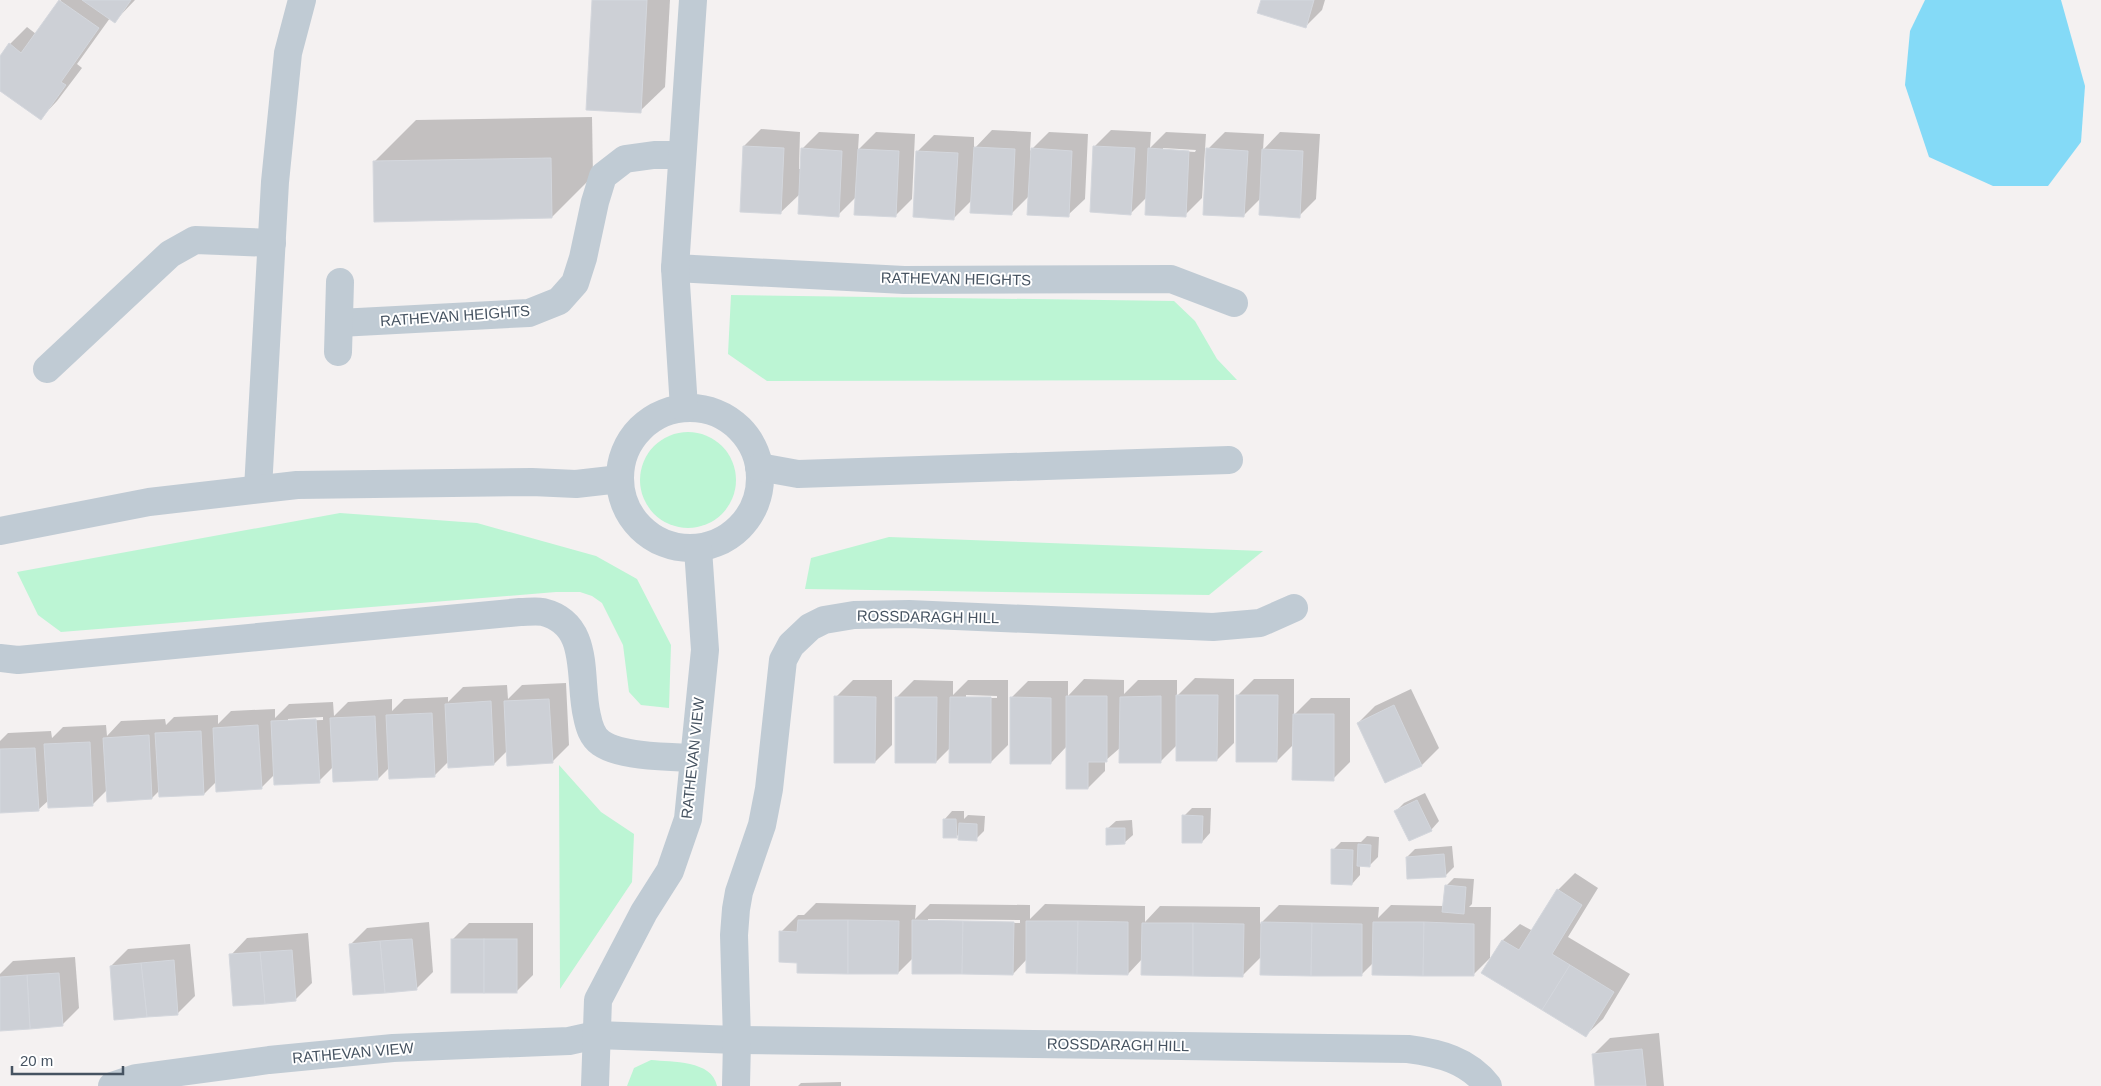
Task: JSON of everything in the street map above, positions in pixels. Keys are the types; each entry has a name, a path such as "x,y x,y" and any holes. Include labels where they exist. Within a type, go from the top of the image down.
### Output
{"street":[{"path":"258,489 275,182 288,53 302,0"},
{"path":"684,408 675,268 693,0"},
{"name":"RATHEVAN HEIGHTS","path":"339,323 529,314 559,301 575,283 603,176 625,159 654,155 682,155"},
{"path":"48,369 170,254 195,240 272,243"},
{"name":"RATHEVAN HEIGHTS","path":"675,268 904,280 1171,279 1234,303"},
{"path":"338,352 340,282"},
{"path":"684,408 705,409 724,417 741,430 753,447 760,467 760,488 753,510 739,529 720,542 698,549 674,547 654,540 637,526 625,507 619,486 620,465 628,443 642,426 662,413 684,408"},
{"path":"760,467 798,474 1229,460"},
{"path":"0,531 149,502 297,485 522,482 576,484 620,479"},
{"name":"RATHEVAN VIEW","path":"595,1086 598,1000 644,912 670,871 688,819 705,650 698,549"},
{"name":"ROSSDARAGH HILL","path":"736,1086 737,1040 734,935 739,892 762,824 770,789 783,660 791,645 810,627 824,620 854,615 909,614 1212,627 1260,623 1294,608"},
{"path":"0,658 18,660 520,612 543,612 567,625 576,638 582,660 583,699 590,730 598,741 610,748 648,756 694,758"},
{"name":"RATHEVAN VIEW","path":"112,1086 136,1078 269,1060 393,1048 569,1041 596,1035 658,1036"},
{"name":"ROSSDARAGH HILL","path":"658,1036 737,1040 1408,1049 1440,1054 1454,1060 1480,1075 1488,1086"}],"green space":[{"path":"731,295 1174,301 1195,321 1217,359 1237,380 767,381 728,354"},
{"path":"688,432 706,435 722,446 733,462 736,480 733,498 722,514 706,525 688,528 670,525 654,514 643,498 640,480 643,462 654,446 670,435"},
{"path":"340,513 477,523 596,556 637,579 671,645 669,708 641,705 629,692 623,645 602,603 592,596 580,592 556,592 61,632 38,615 17,572"},
{"path":"889,537 1263,551 1209,595 805,589 811,558"},
{"path":"559,765 601,812 634,834 632,882 560,989"},
{"path":"651,1060 680,1062 699,1067 708,1071 714,1078 717,1086 627,1086 634,1068"}],"water":[{"path":"1925,0 2061,0 2085,86 2081,142 2048,186 1993,186 1929,157 1905,85 1910,31"}],"building":[{"path":"59,0 99,28 61,82 66,85 41,120 0,91 0,56 9,43 21,53"},
{"path":"82,0 131,0 115,23"},
{"path":"592,0 647,0 641,113 586,110"},
{"path":"1261,0 1314,0 1306,28 1257,13"},
{"path":"743,146 784,148 781,214 740,212"},
{"path":"1093,146 1135,148 1131,215 1090,212"},
{"path":"974,147 1015,149 1012,215 970,213"},
{"path":"801,148 842,151 839,217 798,214"},
{"path":"1031,148 1072,151 1069,217 1027,215"},
{"path":"1148,148 1189,151 1186,217 1145,215"},
{"path":"1206,148 1248,151 1244,217 1203,215"},
{"path":"858,149 899,151 896,217 854,215"},
{"path":"1262,149 1303,151 1300,218 1259,215"},
{"path":"916,151 958,153 954,220 913,217"},
{"path":"551,158 552,218 374,222 373,161"},
{"path":"1176,695 1218,695 1217,761 1176,761"},
{"path":"1236,695 1278,695 1277,762 1236,762"},
{"path":"834,696 876,697 875,763 834,763"},
{"path":"1066,696 1107,696 1107,762 1088,762 1088,789 1066,789"},
{"path":"1161,696 1161,763 1119,763 1120,697"},
{"path":"895,697 937,697 936,763 895,763"},
{"path":"950,697 991,697 991,763 949,763"},
{"path":"1010,697 1051,698 1051,764 1010,764"},
{"path":"549,699 553,763 507,766 504,701"},
{"path":"491,701 494,765 448,768 445,704"},
{"path":"1394,705 1422,766 1385,783 1357,723"},
{"path":"432,713 435,777 389,779 386,715"},
{"path":"1293,714 1334,714 1334,781 1292,780"},
{"path":"375,716 378,780 333,782 330,718"},
{"path":"316,719 320,783 274,785 271,721"},
{"path":"258,725 262,789 216,792 213,728"},
{"path":"201,731 204,795 159,797 155,733"},
{"path":"149,735 152,799 107,802 103,738"},
{"path":"90,742 93,806 48,808 44,744"},
{"path":"35,748 39,811 0,813 0,749"},
{"path":"1417,800 1432,831 1409,841 1394,811"},
{"path":"1182,815 1203,816 1202,843 1182,843"},
{"path":"943,819 956,819 957,838 943,838"},
{"path":"959,823 977,824 977,841 958,840"},
{"path":"1106,828 1125,828 1125,844 1106,845"},
{"path":"1358,844 1371,845 1370,867 1357,866"},
{"path":"1331,849 1353,850 1352,885 1331,884"},
{"path":"1444,854 1446,877 1407,879 1406,857"},
{"path":"1445,885 1466,887 1464,914 1442,912"},
{"path":"1557,889 1582,905 1552,954 1570,965 1542,1010 1481,973 1502,940 1519,950"},
{"path":"798,920 848,920 848,974 797,973 797,963 779,962 779,931 797,932"},
{"path":"848,920 899,921 898,974 848,974"},
{"path":"912,920 963,921 962,974 912,974"},
{"path":"963,921 1014,922 1013,975 962,974"},
{"path":"1026,921 1078,921 1077,974 1026,973"},
{"path":"1078,921 1128,922 1128,975 1077,974"},
{"path":"1261,922 1312,923 1311,976 1260,975"},
{"path":"1373,922 1424,922 1423,976 1372,975"},
{"path":"1424,922 1474,924 1474,976 1423,976"},
{"path":"1142,923 1193,923 1193,976 1141,975"},
{"path":"1193,923 1244,924 1243,977 1193,976"},
{"path":"1312,923 1362,924 1362,976 1311,976"},
{"path":"412,939 417,990 385,993 380,941"},
{"path":"451,939 484,939 484,993 451,993"},
{"path":"484,939 517,939 517,993 484,993"},
{"path":"380,941 385,993 353,995 349,944"},
{"path":"292,950 296,1001 265,1004 260,952"},
{"path":"260,952 265,1004 233,1006 229,954"},
{"path":"174,960 178,1015 147,1017 141,963"},
{"path":"141,963 147,1017 114,1020 110,966"},
{"path":"1570,965 1614,992 1586,1037 1542,1010"},
{"path":"59,973 63,1026 30,1029 27,975"},
{"path":"27,975 30,1029 0,1031 0,977"},
{"path":"1642,1049 1646,1086 1595,1086 1592,1054"}]}
